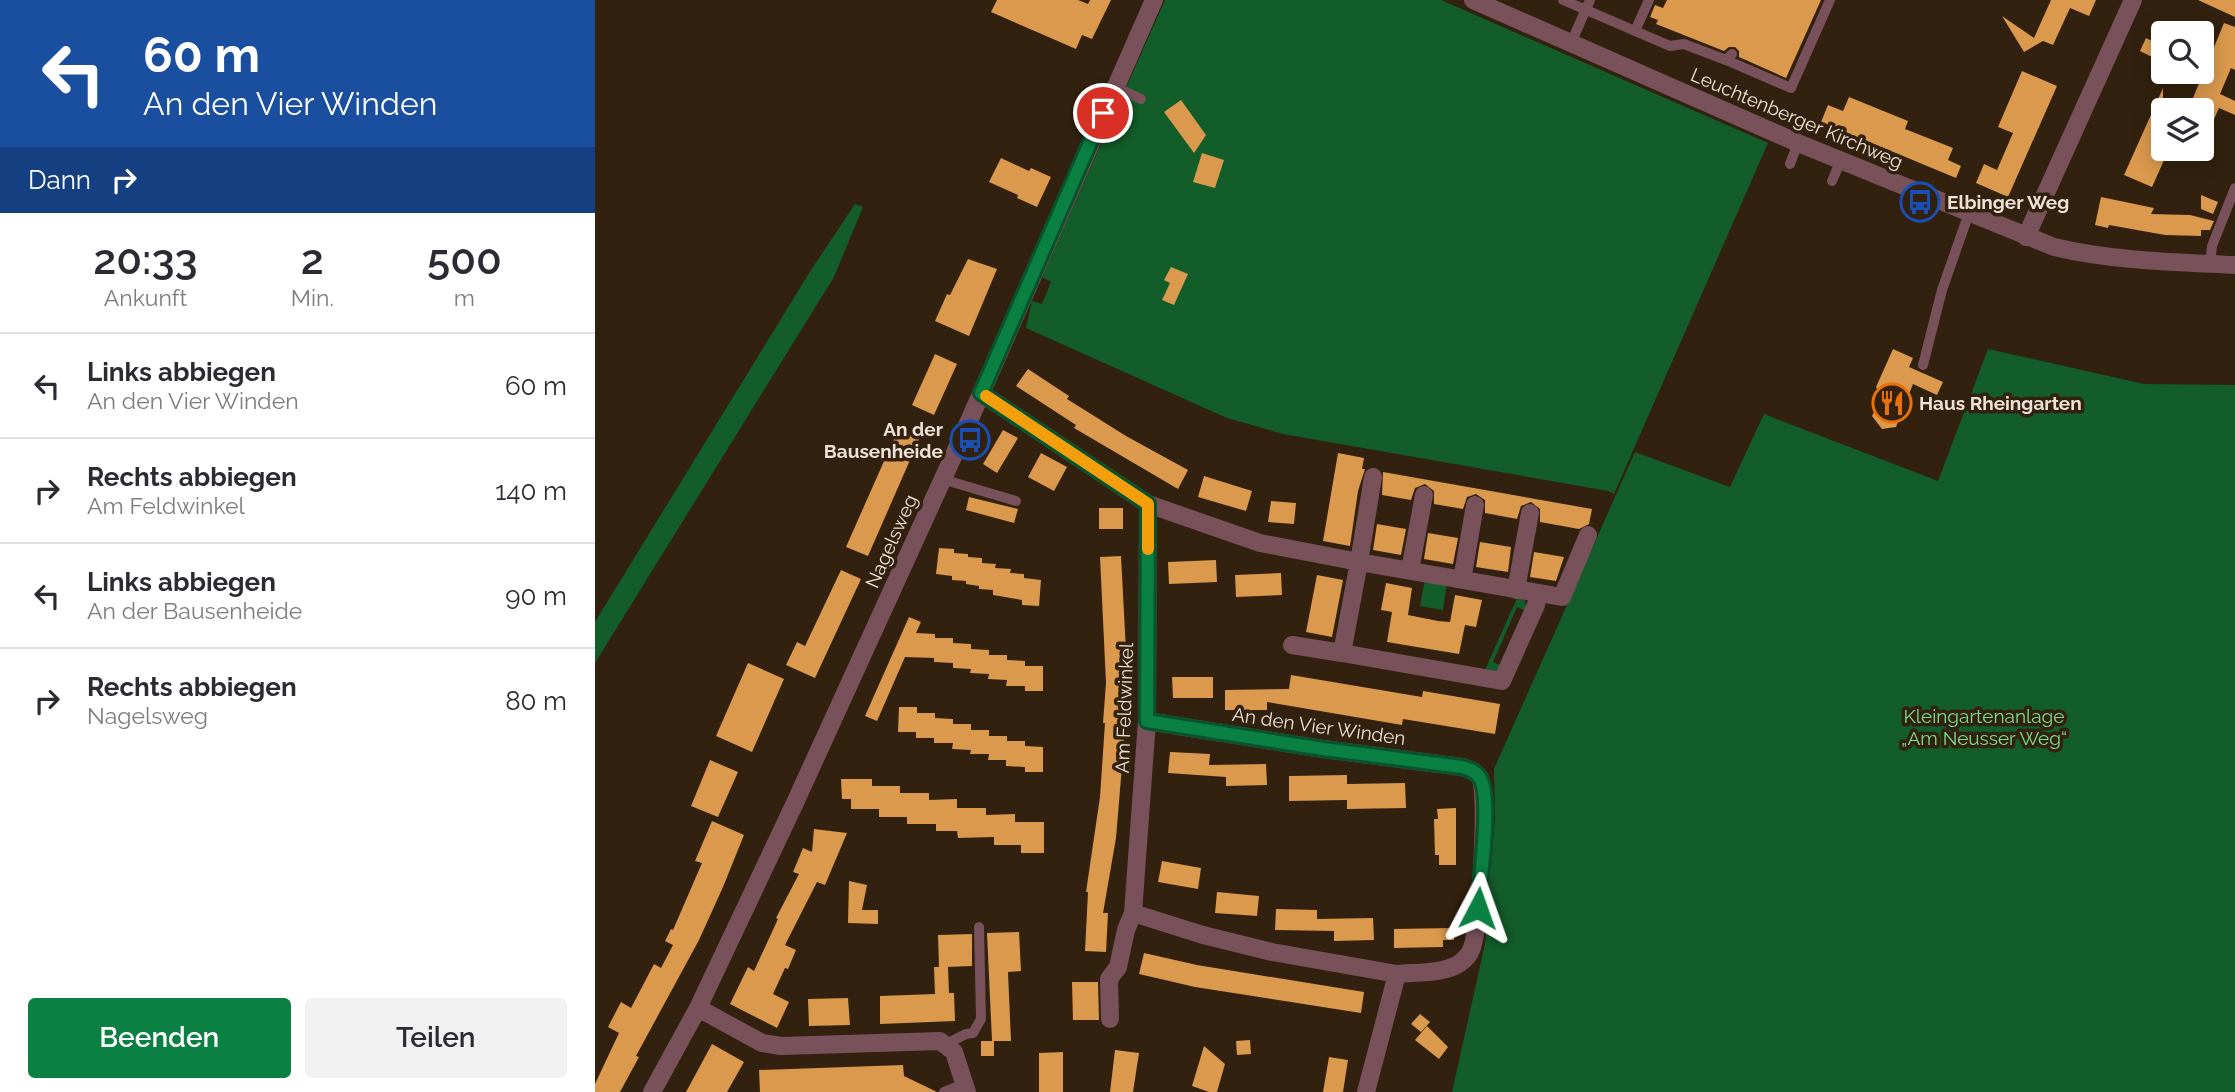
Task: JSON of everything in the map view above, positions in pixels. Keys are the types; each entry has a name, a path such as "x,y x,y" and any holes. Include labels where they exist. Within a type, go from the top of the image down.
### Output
{"street":[{"name":"Nagelsweg","path":"652,1092 698,1008 794,805 981,393 1154,0"},
{"name":"Leuchtenberger Kirchweg","path":"1473,0 1798,143 2026,237 2081,253 2139,261 2235,265"},
{"path":"2026,237 2133,0"},
{"path":"981,393 1148,504 1260,543 1562,597 1588,535"},
{"path":"1342,653 1373,477"},
{"path":"1410,570 1424,495"},
{"name":"Am Feldwinkel","path":"1110,1019 1109,979 1118,967 1126,930 1133,913 1147,721 1148,504"},
{"path":"1462,580 1475,505"},
{"path":"1516,590 1530,513"},
{"path":"1292,645 1502,681 1536,605 1538,593"},
{"name":"An den Vier Winden","path":"1147,721 1473,770 1481,779 1485,808 1478,908 1471,950 1461,962 1448,968 1397,974"},
{"path":"1133,913 1272,953 1397,974 1366,1092"},
{"path":"698,1008 762,1043 781,1046 940,1041 954,1052 966,1088"}],"lane":[{"path":"1563,0 1588,5 1670,47 1684,44 1729,57 1791,88 1830,0"},
{"path":"1635,31 1649,0"},
{"path":"1571,43 1588,5"},
{"path":"1115,87 1141,99"},
{"path":"1790,163 1798,143"},
{"path":"1832,181 1841,160"},
{"path":"2210,264 2212,246 2235,188"},
{"path":"1923,365 1943,290 1969,213"},
{"path":"942,479 1016,501"},
{"path":"946,1044 973,1032 981,1019 979,927"},
{"path":"944,1092 966,1088"}],"green space":[{"path":"1165,0 1441,0 1768,143 1614,494 1283,434 1227,418 1026,328 1032,301 1042,304 1051,282 1042,277"},
{"path":"855,204 863,207 834,277 595,663 595,622 811,270"},
{"name":"Kleingartenanlage „Am Neusser Weg“","path":"1988,349 2144,384 2235,385 2235,1092 1452,1092 1485,944 1495,818 1494,769 1635,452 1730,487 1764,414 1938,481"},
{"path":"1425,579 1447,583 1443,610 1420,606"},
{"path":"1518,596 1525,601 1528,612 1517,607 1493,662 1504,667 1494,673 1484,672"}],"building":[{"path":"997,0 1078,0 1088,4 1090,0 1111,0 1092,39 1082,35 1076,49 991,12"},
{"path":"1667,0 1821,0 1786,78 1739,57 1739,51 1735,47 1724,51 1656,24 1658,20 1650,17 1655,5 1663,8"},
{"path":"2051,0 2096,0 2089,16 2070,8 2053,45 2043,41 2024,52 2002,16 2034,38"},
{"path":"2198,0 2235,0 2235,17"},
{"path":"2224,23 2235,27 2235,70 2231,68 2220,94 2235,101 2235,115 2219,108 2214,119 2214,98 2193,98 2199,84 2214,84 2214,47"},
{"path":"2146,38 2151,40 2151,56 2140,51"},
{"path":"2022,71 2057,86 2008,197 1976,183 1984,164 1997,170 2013,133 1998,127"},
{"path":"1849,97 1908,121 1905,129 1953,148 1948,160 1961,166 1956,178 1821,122 1828,105 1843,111"},
{"path":"1181,100 1206,135 1194,153 1164,112"},
{"path":"2151,115 2151,161 2164,161 2152,187 2124,175"},
{"path":"1202,153 1224,160 1215,188 1193,182"},
{"path":"1001,158 1029,171 1031,168 1051,177 1037,207 989,182"},
{"path":"2201,195 2218,202 2213,214 2201,209"},
{"path":"2101,197 2154,208 2151,214 2190,215 2214,221 2210,230 2201,230 2201,236 2165,235 2109,225 2108,228 2095,225"},
{"path":"968,259 997,269 969,336 935,321"},
{"path":"1171,267 1188,274 1174,305 1162,300 1170,283 1164,280"},
{"path":"1893,349 1913,358 1909,367 1943,382 1937,395 1913,384 1896,427 1882,429 1872,416 1882,396 1876,387"},
{"path":"935,354 957,364 934,415 912,405"},
{"path":"1028,369 1069,396 1067,399 1188,470 1178,489 1074,428 1076,425 1016,386"},
{"path":"900,425 921,435 868,556 846,547"},
{"path":"1003,430 1018,438 997,473 983,464"},
{"path":"1041,453 1067,467 1054,491 1028,477"},
{"path":"1338,453 1364,458 1362,469 1365,469 1358,491 1350,546 1323,541"},
{"path":"1383,472 1592,509 1589,524 1579,529 1540,522 1540,509 1531,502 1521,506 1517,519 1485,513 1485,500 1476,494 1467,497 1463,509 1434,504 1434,491 1425,484 1415,488 1411,500 1382,495"},
{"path":"1204,476 1252,491 1246,511 1198,497"},
{"path":"969,497 1018,509 1014,523 966,510"},
{"path":"1271,501 1296,503 1294,524 1268,522"},
{"path":"1099,508 1123,508 1123,529 1099,529"},
{"path":"1377,524 1406,529 1401,555 1373,550"},
{"path":"1428,533 1458,538 1453,564 1424,559"},
{"path":"1480,542 1511,547 1508,572 1476,567"},
{"path":"939,548 954,549 954,553 982,558 982,563 996,564 995,568 1011,569 1010,573 1024,574 1024,578 1041,580 1039,606 1022,605 1022,600 993,595 993,590 979,589 979,586 966,584 966,581 952,580 952,576 936,574"},
{"path":"1534,552 1564,557 1556,581 1530,577"},
{"path":"1121,556 1127,670 1116,838 1103,913 1108,913 1106,952 1085,951 1086,892 1100,797 1105,723 1106,683 1100,557"},
{"path":"1216,560 1217,582 1169,584 1168,562"},
{"path":"841,570 861,579 815,678 786,665 797,642 805,646"},
{"path":"1281,573 1282,595 1236,597 1235,575"},
{"path":"1317,575 1343,580 1332,637 1306,632"},
{"path":"1386,583 1412,588 1408,615 1438,621 1450,622 1455,595 1482,600 1476,627 1465,625 1459,654 1387,642 1392,612 1381,610"},
{"path":"909,617 921,622 916,633 935,634 935,638 953,638 953,643 971,644 971,649 989,650 989,655 1007,655 1007,660 1025,661 1025,666 1043,666 1043,691 1025,691 1025,686 1006,686 1007,680 988,679 989,674 970,673 971,669 953,668 953,663 934,662 934,658 905,657 877,721 865,716"},
{"path":"748,663 784,679 752,752 716,736"},
{"path":"1291,675 1422,697 1423,691 1500,704 1495,734 1403,719 1402,725 1267,702 1267,710 1225,710 1225,690 1289,689"},
{"path":"1172,677 1213,677 1213,698 1173,698"},
{"path":"899,707 917,707 917,713 935,713 935,718 953,719 953,724 971,724 971,730 989,730 989,736 1007,736 1007,741 1025,741 1025,746 1043,747 1043,772 1025,772 1025,767 1006,766 1006,760 988,760 989,754 970,754 971,750 952,749 953,743 934,743 934,738 916,738 916,732 898,732"},
{"path":"1170,752 1210,754 1209,765 1266,764 1267,785 1226,786 1226,777 1168,773"},
{"path":"710,760 738,772 718,817 691,806"},
{"path":"1347,775 1347,784 1405,783 1406,808 1347,809 1347,800 1289,801 1289,776"},
{"path":"841,779 872,779 872,786 900,786 900,793 929,793 929,800 957,799 957,808 986,808 986,815 1015,814 1015,822 1044,822 1044,853 1021,853 1021,845 994,845 994,837 958,838 957,831 936,831 936,824 907,824 907,817 879,817 879,809 851,809 851,799 842,799"},
{"path":"1456,808 1456,865 1439,865 1439,855 1435,855 1434,819 1438,819 1437,809"},
{"path":"712,821 744,835 723,887 699,940 636,1056 639,1057 620,1092 595,1092 595,1084 619,1033 608,1027 621,1002 631,1008 654,964 661,968 673,945 665,941 671,929 673,930 702,863 695,861"},
{"path":"814,829 847,833 825,885 817,882 785,945 796,950 773,994 789,1002 777,1028 730,1004 748,967 754,971 778,919 776,918 799,874 793,872 803,848 812,852"},
{"path":"1162,861 1201,868 1198,889 1158,882"},
{"path":"849,881 867,885 862,910 878,910 878,924 848,923"},
{"path":"1217,892 1259,896 1257,916 1215,913"},
{"path":"1276,909 1317,910 1317,919 1373,918 1374,940 1334,941 1334,931 1275,930"},
{"path":"1454,928 1454,940 1443,940 1443,947 1394,948 1394,929"},
{"path":"1019,932 1021,971 1008,972 1011,1041 994,1041 994,1056 981,1056 981,1041 992,1041 987,933"},
{"path":"972,934 972,966 946,967 949,993 954,993 955,1021 880,1024 880,996 935,994 934,967 939,967 938,935"},
{"path":"1144,953 1197,965 1364,992 1361,1013 1195,987 1139,974"},
{"path":"1072,982 1098,982 1099,1020 1073,1020"},
{"path":"848,998 850,1025 809,1026 808,999"},
{"path":"1420,1014 1430,1022 1421,1032 1411,1024"},
{"path":"1427,1026 1448,1047 1439,1059 1415,1040"},
{"path":"1250,1040 1251,1054 1237,1055 1236,1041"},
{"path":"712,1044 744,1062 727,1092 686,1092"},
{"path":"1204,1046 1225,1064 1217,1092 1192,1086"},
{"path":"1115,1050 1139,1053 1133,1092 1110,1092"},
{"path":"1063,1052 1063,1092 1039,1092 1039,1053"},
{"path":"1329,1057 1348,1060 1343,1092 1323,1092"},
{"path":"903,1065 904,1076 937,1092 760,1092 759,1070"}],"slow traffic":[{"path":"986,396 1148,504 1148,549"}],"place":[{"name":"Elbinger Weg","path":"1920,202"},
{"name":"Haus Rheingarten","path":"1892,403"},
{"name":"An der Bausenheide","path":"970,440"}],"route":[{"path":"1103,113 981,393 1148,504 1147,721 1473,770 1481,779 1485,808 1478,908"}]}
